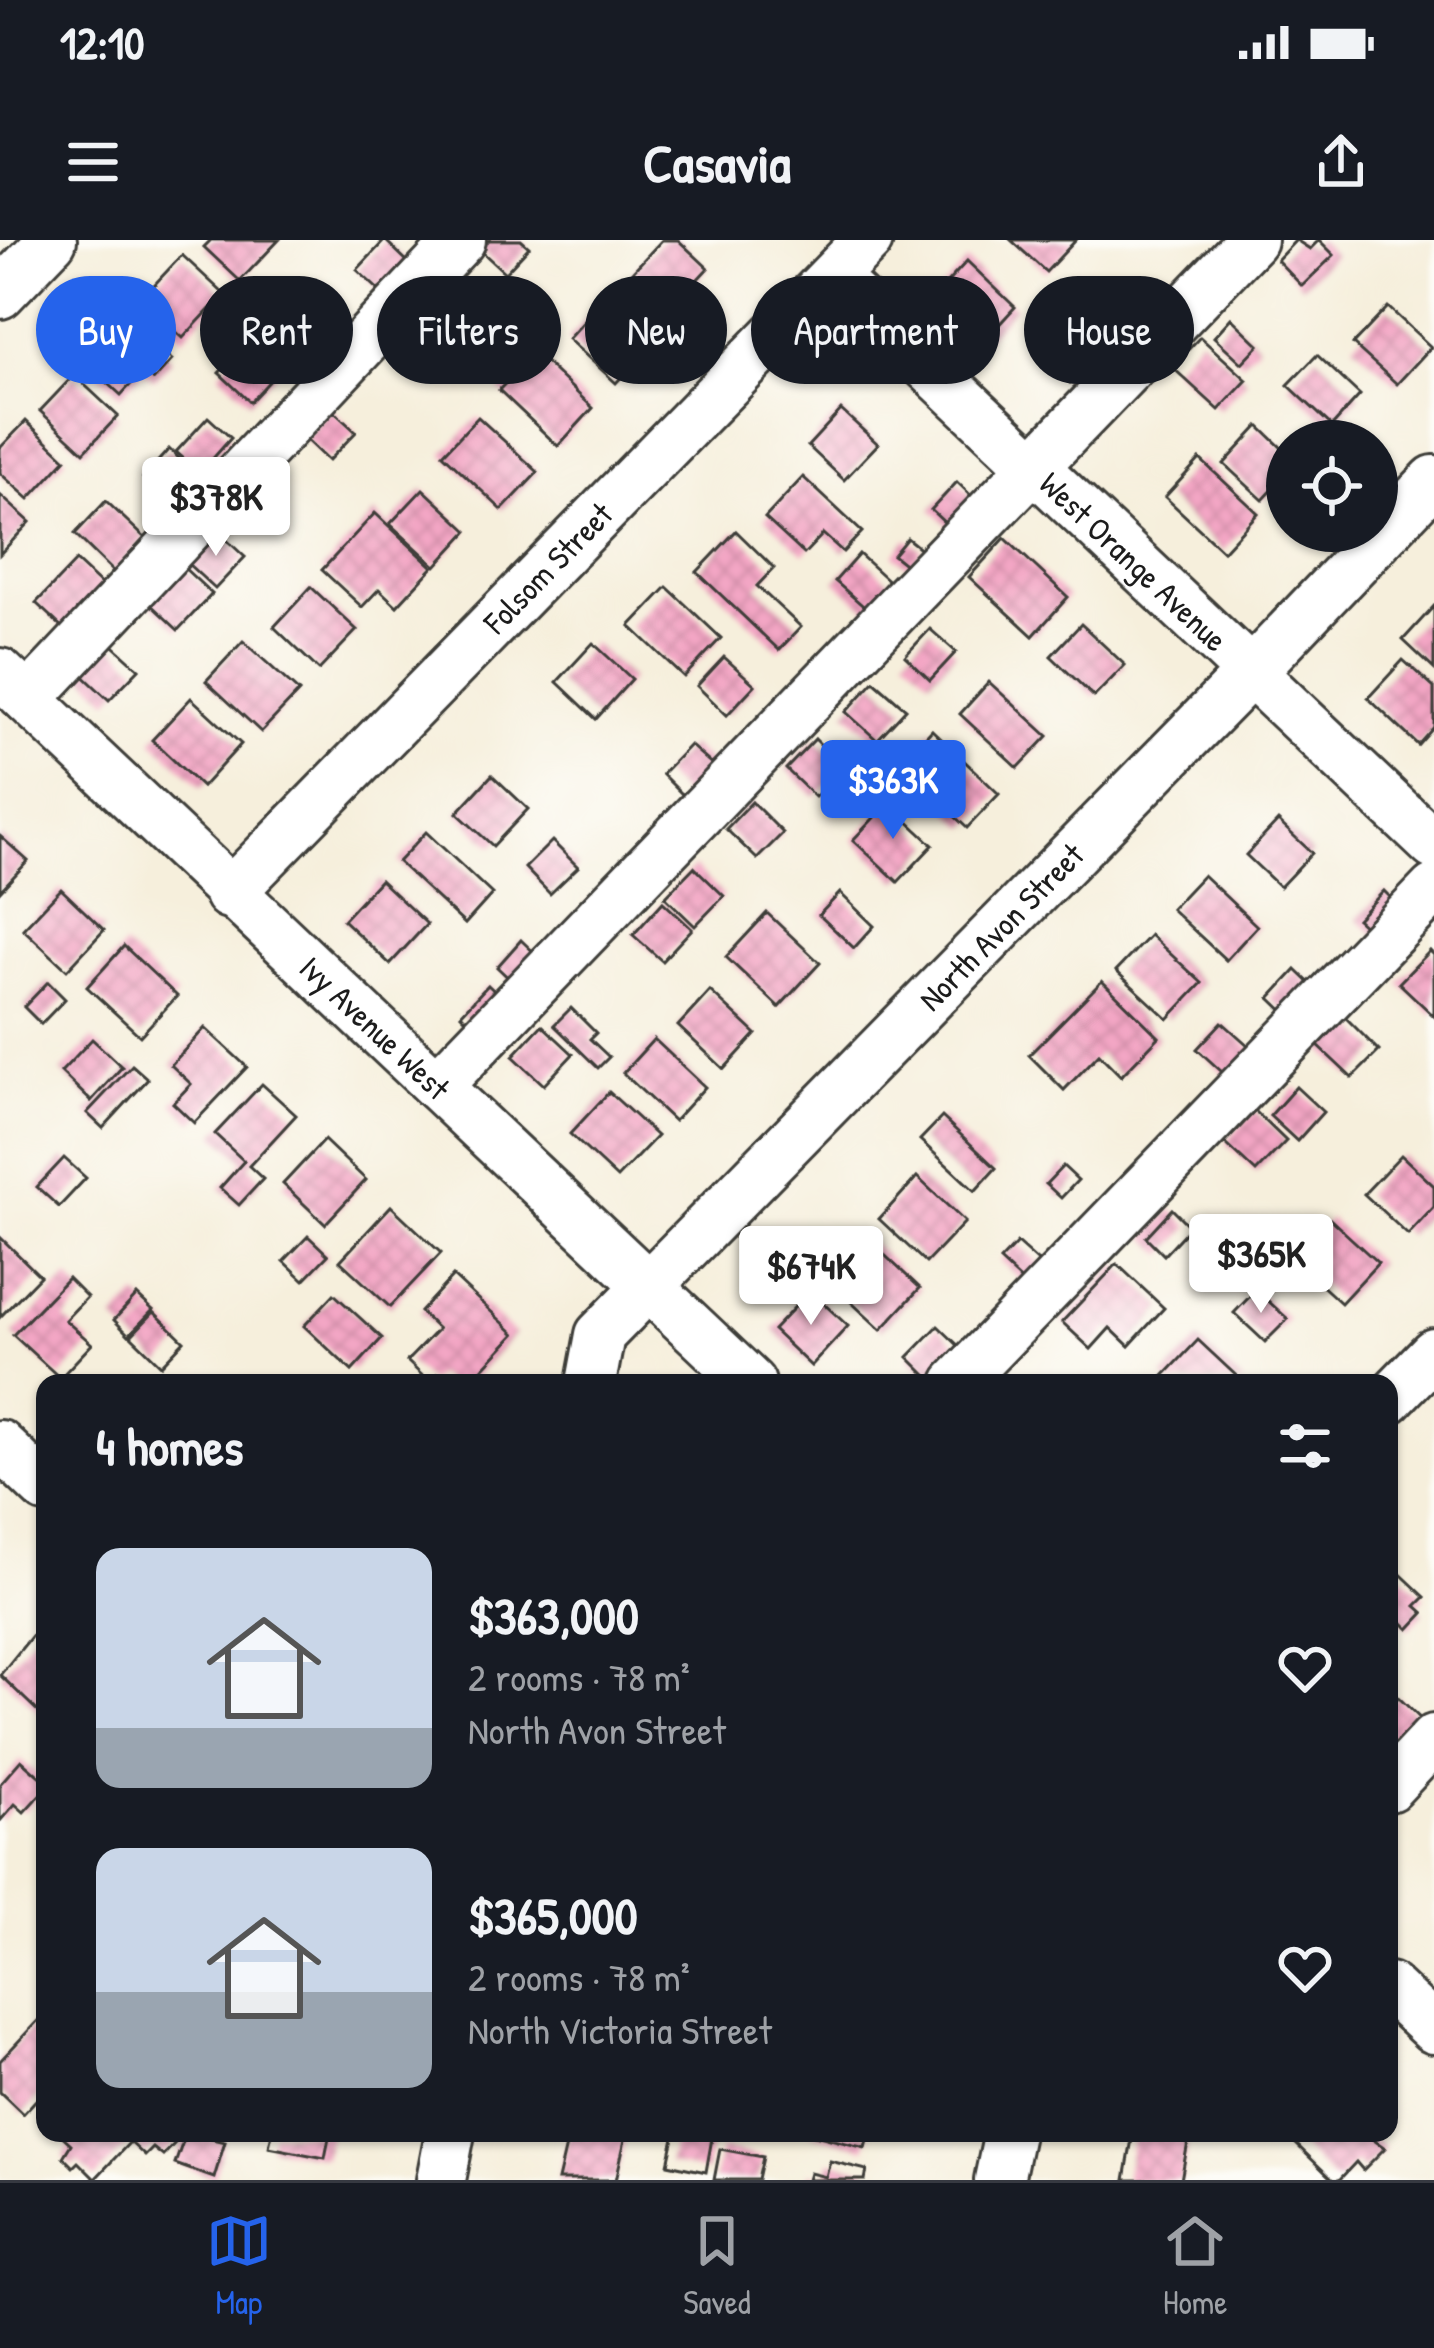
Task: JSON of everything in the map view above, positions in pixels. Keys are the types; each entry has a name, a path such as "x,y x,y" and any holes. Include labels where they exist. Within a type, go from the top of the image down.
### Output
{"street":[{"path":"0,294 52,240"},
{"path":"14,686 461,240"},
{"name":"Folsom Street","path":"834,276 868,240"},
{"path":"437,1086 1252,240"},
{"name":"Folsom Street","path":"230,894 751,361"},
{"name":"West Orange Avenue","path":"947,384 1434,844"},
{"name":"North Avon Street","path":"593,1374 600,1335 1434,480"},
{"name":"Ivy Avenue West","path":"14,686 742,1374"},
{"path":"966,1374 1434,889"},
{"path":"1398,1390 1434,1352"},
{"path":"0,1445 36,1479"},
{"path":"1398,1777 1434,1739"},
{"path":"1398,1996 1434,2030"},
{"path":"441,2180 448,2142"},
{"path":"999,2180 1007,2142"}],"building":[{"path":"211,240 279,240 245,276 235,276 204,247"},
{"path":"385,240 410,264 398,276 377,276 377,288 357,270"},
{"path":"489,240 521,240 529,247 505,273 480,250"},
{"path":"662,240 678,240 708,268 701,276 638,276 633,271"},
{"path":"1011,240 1076,240 1046,272"},
{"path":"1296,240 1310,249 1319,240 1334,255 1302,286 1277,260"},
{"path":"182,255 205,276 200,276 200,320 183,338 176,332 176,276 162,276"},
{"path":"967,261 983,276 953,276"},
{"path":"1000,293 1015,307 1000,323"},
{"path":"1388,307 1431,347 1397,384 1353,344"},
{"path":"1231,318 1259,345 1242,363 1214,337"},
{"path":"585,320 585,355 568,339"},
{"path":"1200,337 1247,380 1219,410 1191,384 1194,343"},
{"path":"1317,355 1360,395 1337,420 1326,420 1288,385"},
{"path":"561,378 593,408 558,446 499,390 505,384 561,384"},
{"path":"66,384 84,384 118,416 84,452 40,411"},
{"path":"109,384 131,384 121,395"},
{"path":"231,384 267,384 250,402"},
{"path":"331,409 356,432 328,461 304,438"},
{"path":"841,410 878,444 844,480 808,446"},
{"path":"208,417 231,438 200,473 176,452"},
{"path":"478,417 538,472 502,510 443,454"},
{"path":"26,421 66,459 29,499 0,473 0,448"},
{"path":"1259,426 1266,433 1266,497 1263,500 1224,464"},
{"path":"169,449 202,480 175,508 143,478"},
{"path":"1200,459 1258,513 1223,551 1165,497"},
{"path":"803,477 862,532 843,552 823,534 804,554 765,518"},
{"path":"957,482 985,509 960,537 931,510"},
{"path":"423,489 468,531 436,566 390,524"},
{"path":"0,495 30,522 0,554"},
{"path":"106,501 145,538 114,572 75,534"},
{"path":"375,513 433,567 397,606 379,589 362,607 322,570"},
{"path":"216,530 245,557 215,589 186,562"},
{"path":"736,531 774,568 757,586 801,627 779,650 697,572"},
{"path":"907,538 922,550 908,567 893,555"},
{"path":"1005,538 1068,597 1033,636 969,577"},
{"path":"859,554 893,585 869,611 835,581"},
{"path":"76,561 104,587 64,629 36,603"},
{"path":"182,566 212,594 178,630 148,602"},
{"path":"311,587 357,630 319,670 274,627"},
{"path":"667,587 721,638 684,677 630,626"},
{"path":"1434,606 1434,669 1403,640"},
{"path":"1081,624 1125,665 1094,697 1051,656"},
{"path":"930,629 956,652 930,680 905,656"},
{"path":"105,638 139,669 109,700 76,669"},
{"path":"243,641 299,692 261,732 206,681"},
{"path":"593,643 632,679 596,719 557,682"},
{"path":"724,657 755,685 727,715 697,686"},
{"path":"1403,660 1434,688 1434,727 1418,745 1368,698"},
{"path":"874,681 906,709 877,740 846,712"},
{"path":"989,682 1048,736 1018,768 960,714"},
{"path":"191,698 241,744 202,787 152,740"},
{"path":"932,730 999,794 967,828 900,765"},
{"path":"815,739 844,768 815,797 786,769"},
{"path":"690,745 716,768 687,799 662,774"},
{"path":"492,775 528,809 493,846 457,813"},
{"path":"752,802 783,833 757,859 726,829"},
{"path":"888,803 933,845 898,882 853,840"},
{"path":"1278,821 1312,853 1280,887 1246,855"},
{"path":"426,832 492,894 465,924 398,862"},
{"path":"0,836 28,861 0,891"},
{"path":"552,841 578,867 550,894 525,868"},
{"path":"694,867 724,896 695,926 665,897"},
{"path":"1203,875 1257,926 1226,960 1171,909"},
{"path":"380,880 427,924 390,964 343,920"},
{"path":"61,889 104,930 67,970 23,929"},
{"path":"1384,891 1402,909 1376,936 1357,919"},
{"path":"840,893 874,926 854,948 819,915"},
{"path":"663,902 692,929 662,961 633,935"},
{"path":"767,913 820,963 779,1007 726,957"},
{"path":"1150,935 1202,983 1168,1019 1116,971"},
{"path":"521,940 544,962 520,989 497,967"},
{"path":"124,946 177,996 140,1036 87,987"},
{"path":"1430,951 1434,955 1434,1016 1399,983"},
{"path":"1296,970 1320,993 1294,1021 1270,998"},
{"path":"1102,981 1159,1037 1121,1076 1099,1054 1064,1090 1029,1055"},
{"path":"48,982 65,999 41,1024 24,1007"},
{"path":"488,985 507,1003 479,1032 461,1014"},
{"path":"710,991 756,1034 724,1069 678,1026"},
{"path":"571,1008 596,1033 590,1039 609,1057 598,1068 554,1025"},
{"path":"1343,1015 1379,1051 1352,1078 1315,1043"},
{"path":"1222,1022 1259,1055 1233,1082 1197,1049"},
{"path":"542,1025 573,1054 544,1085 513,1056"},
{"path":"205,1028 247,1067 194,1123 173,1103 191,1084 171,1065"},
{"path":"92,1039 122,1067 91,1101 61,1072"},
{"path":"654,1039 705,1087 674,1121 623,1073"},
{"path":"132,1065 148,1079 103,1128 87,1113"},
{"path":"262,1084 296,1115 249,1166 263,1179 239,1205 220,1188 244,1161 215,1134"},
{"path":"1296,1087 1323,1112 1297,1141 1270,1116"},
{"path":"609,1092 657,1136 617,1178 570,1134"},
{"path":"1255,1111 1286,1141 1256,1172 1225,1143"},
{"path":"942,1117 996,1168 975,1191 920,1140"},
{"path":"324,1140 366,1180 325,1224 283,1184"},
{"path":"1401,1155 1434,1186 1434,1207 1408,1235 1364,1194"},
{"path":"64,1158 86,1178 59,1207 37,1187"},
{"path":"1063,1166 1078,1180 1061,1198 1046,1184"},
{"path":"917,1177 965,1222 926,1263 879,1219"},
{"path":"391,1206 441,1253 390,1307 340,1261"},
{"path":"1172,1209 1190,1227 1164,1255 1146,1237"},
{"path":"1330,1219 1378,1263 1341,1303 1293,1259"},
{"path":"860,1232 920,1288 881,1330 821,1274"},
{"path":"308,1236 328,1255 304,1280 284,1261"},
{"path":"0,1237 40,1276 0,1317"},
{"path":"1017,1243 1046,1269 1029,1288 1000,1261"},
{"path":"1117,1264 1164,1308 1129,1346 1110,1328 1091,1349 1062,1322"},
{"path":"453,1276 515,1334 477,1374 421,1374 407,1361 438,1329 420,1312"},
{"path":"68,1278 87,1297 65,1320 92,1344 64,1374 56,1374 13,1335"},
{"path":"1256,1290 1288,1319 1265,1342 1234,1313"},
{"path":"810,1291 848,1326 811,1366 773,1330"},
{"path":"334,1294 382,1338 352,1371 304,1326"},
{"path":"137,1295 153,1310 129,1335 114,1320"},
{"path":"154,1312 184,1341 161,1365 131,1336"},
{"path":"938,1326 964,1351 942,1374 925,1374 908,1357"},
{"path":"1198,1340 1234,1374 1166,1374"},
{"path":"1398,1572 1425,1597 1416,1606 1424,1613 1409,1629 1402,1622 1398,1626"},
{"path":"35,1632 36,1709 0,1675"},
{"path":"1398,1697 1429,1727 1398,1756"},
{"path":"21,1760 36,1773 36,1799 24,1812 15,1804 0,1821 0,1784"},
{"path":"36,2023 36,2100 23,2114 0,2092 0,2061"},
{"path":"130,2142 95,2179 78,2162 73,2167 63,2157 71,2144"},
{"path":"130,2142 176,2142 163,2156 153,2148 145,2156"},
{"path":"183,2142 225,2142 214,2178 175,2164"},
{"path":"270,2142 328,2142 325,2158 269,2147"},
{"path":"567,2142 624,2142 616,2180 558,2180"},
{"path":"673,2142 711,2142 706,2172 668,2164"},
{"path":"1131,2142 1188,2142 1181,2180 1125,2180"},
{"path":"1294,2142 1377,2142 1385,2148 1363,2170 1356,2162 1339,2180 1333,2180"},
{"path":"720,2149 763,2157 758,2180 714,2180"},
{"path":"830,2161 867,2170 865,2180 808,2180 810,2173 826,2177"}]}
